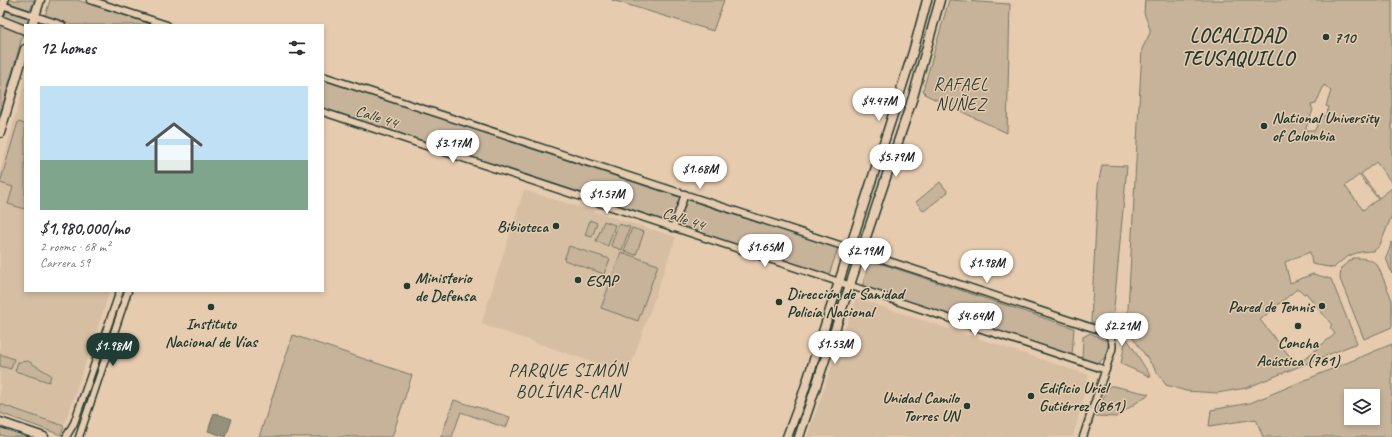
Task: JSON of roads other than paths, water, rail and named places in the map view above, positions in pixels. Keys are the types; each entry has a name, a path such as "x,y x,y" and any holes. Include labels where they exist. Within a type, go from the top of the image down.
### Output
{"main road":[{"path":"32,24 40,0"},
{"path":"787,437 802,397 913,52 927,0"},
{"path":"800,437 913,97 940,0"},
{"path":"0,20 24,30"},
{"path":"0,133 24,52"},
{"path":"0,422 44,437"}],"street":[{"path":"90,0 164,24"},
{"path":"2,6 59,24"},
{"name":"Calle 44","path":"324,76 849,248 1109,335 1113,341 1106,370 324,112"},
{"path":"673,228 685,194"},
{"path":"66,437 74,423 120,292"},
{"path":"79,437 128,292"},
{"path":"1083,437 1106,370"}],"place":[{"name":"710","path":"1326,37"},
{"name":"National University of Colombia","path":"1264,126"},
{"name":"Bibioteca","path":"556,226"},
{"name":"ESAP","path":"578,280"},
{"name":"Ministerio de Defensa","path":"407,286"},
{"name":"Dirección de Sanidad Policía Nacional","path":"779,302"},
{"name":"Pared de Tennis","path":"1322,306"},
{"name":"Instituto Nacional de Vías","path":"211,307"},
{"name":"Concha Acústica (761)","path":"1298,326"},
{"name":"Edificio Uriel Gutiérrez (861)","path":"1031,396"},
{"name":"Unidad Camilo Torres UN","path":"967,406"}],"district":[{"name":"LOCALIDAD TEUSAQUILLO","path":"1238,46"},
{"name":"RAFAEL NUÑEZ","path":"961,94"},
{"name":"PARQUE SIMÓN BOLÍVAR-CAN","path":"568,380"}]}
